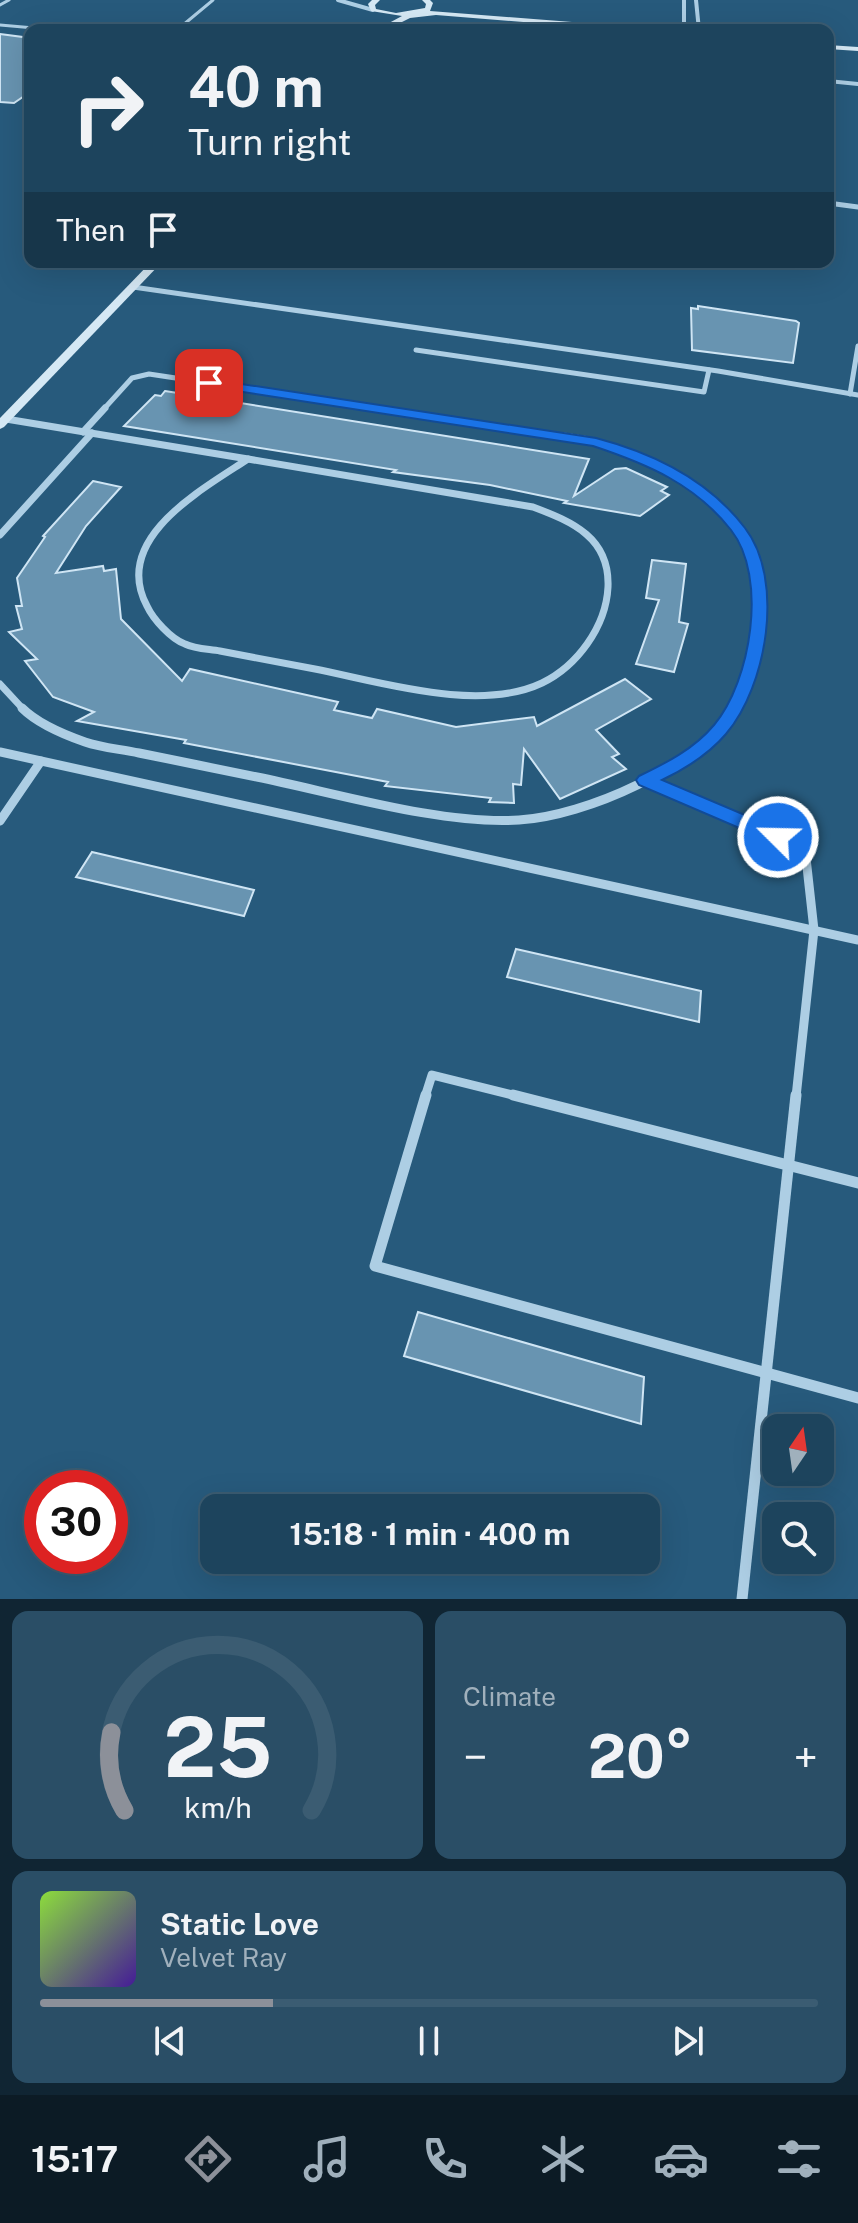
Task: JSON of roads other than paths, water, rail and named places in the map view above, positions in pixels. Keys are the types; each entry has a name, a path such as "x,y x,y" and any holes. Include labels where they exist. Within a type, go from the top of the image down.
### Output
{"street":[{"path":"338,0 376,11 456,13 580,24"},
{"path":"377,0 371,4 376,11 377,24"},
{"path":"392,24 431,7 426,0"},
{"path":"426,0 464,10 612,24"},
{"path":"684,0 684,24"},
{"path":"696,0 698,24"},
{"path":"834,46 858,48"},
{"path":"834,82 858,84"},
{"path":"834,204 858,207"},
{"path":"3,422 151,268"},
{"path":"133,287 709,370 858,395"},
{"path":"850,394 858,346"},
{"path":"416,350 704,392 709,370"},
{"path":"0,684 30,716 85,742 449,815 521,820 611,796 680,764 720,729 743,691 758,630 759,584 755,562 739,530 712,501 679,475 650,460 596,442 149,374 132,378 83,432"},
{"path":"3,422 92,433 249,459 533,507 583,526 605,554 608,583 604,615 580,656 550,679 510,693 460,697 183,644 158,626 139,592 137,562 151,535 171,512 249,459"},
{"path":"0,535 92,433"},
{"path":"0,752 858,940"},
{"path":"0,821 41,761"},
{"path":"645,780 805,849 814,930 742,1599"},
{"path":"858,1183 432,1075 375,1266 858,1398"}],"lane":[{"path":"0,5 9,0"},
{"path":"184,24 213,0"},
{"path":"0,25 24,27"}]}
